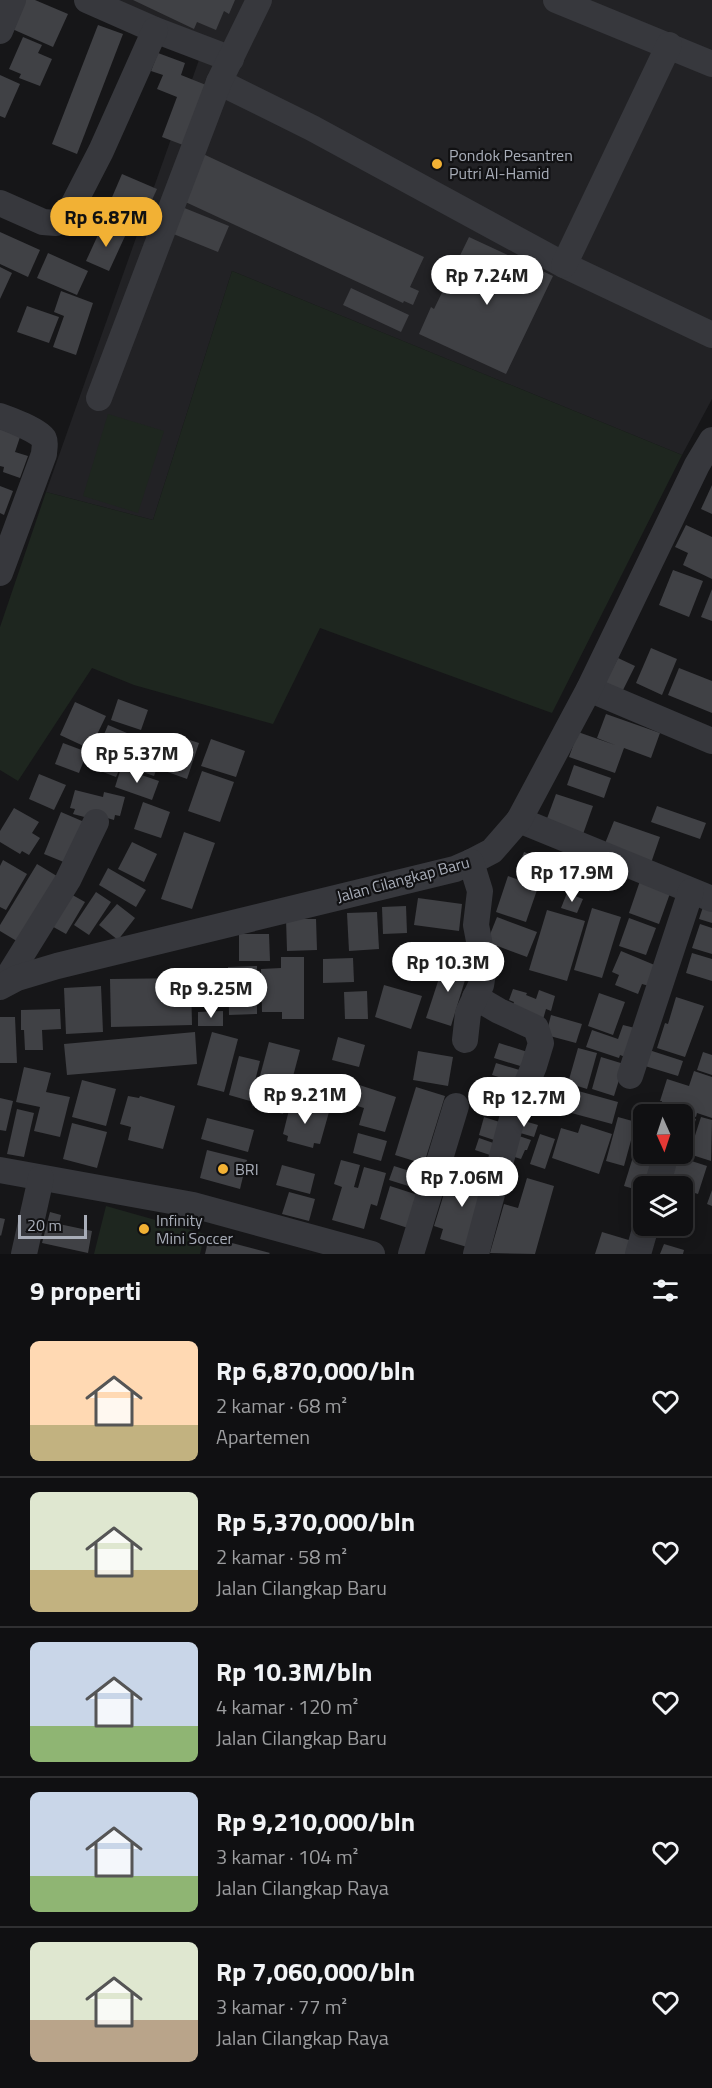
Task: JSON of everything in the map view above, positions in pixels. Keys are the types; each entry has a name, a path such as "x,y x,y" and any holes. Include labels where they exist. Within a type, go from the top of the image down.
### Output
{"street":[{"path":"0,31 13,0"},
{"path":"87,0 155,30 231,58"},
{"path":"99,398 219,82 259,0"},
{"path":"556,0 712,64"},
{"path":"0,203 43,222 56,223 68,215 101,151 155,30"},
{"path":"564,265 669,45"},
{"path":"219,82 312,128 564,265 712,335"},
{"path":"0,416 38,433 44,438 45,445 44,454 0,573"},
{"name":"Jalan Cilangkap Baru","path":"7,975 57,966 455,869 492,851 519,820 705,468 712,440"},
{"path":"589,688 712,741"},
{"path":"519,820 701,895 630,1076"},
{"path":"7,975 68,880 96,822"},
{"path":"465,1040 468,1013 481,985 484,967 476,925 480,891 471,862"},
{"path":"475,997 536,1028 541,1043 512,1119 476,1254"},
{"path":"411,1254 456,1106"},
{"path":"0,1170 193,1205 372,1254"},
{"path":"24,1254 41,1178"},
{"path":"638,1254 643,1236"}],"shaded area":[{"name":"Pondok Pesantren Putri Al-Hamid","path":"77,0 712,0 712,399 682,455 232,271 153,520 46,492 200,57"},
{"path":"232,271 682,455 552,713 320,628 273,724 134,685 92,668 18,781 0,770 0,627 46,492 153,520"},
{"path":"108,414 164,431 138,513 83,496"},
{"name":"Infinity Mini Soccer","path":"106,1206 205,1234 200,1254 94,1254"}],"building":[{"path":"22,0 35,0 68,14 53,47 10,28"},
{"path":"133,0 235,0 229,14 224,11 216,30 197,22 194,29"},
{"path":"98,25 123,34 77,154 52,144"},
{"path":"23,37 42,45 38,53 52,59 40,86 19,78 21,74 9,69"},
{"path":"158,53 185,63 181,75 206,85 183,145 162,137 177,97 157,89 163,75 151,71"},
{"path":"0,75 20,84 5,118 0,116"},
{"path":"201,153 424,257 410,287 419,291 413,305 404,301 403,303 179,199"},
{"path":"122,174 157,189 141,224 107,209"},
{"path":"182,207 229,226 218,252 171,233"},
{"path":"103,224 126,234 109,271 86,261"},
{"path":"0,232 40,250 28,277 0,264"},
{"path":"469,237 553,276 506,374 419,334 431,307 434,309"},
{"path":"48,253 88,271 77,295 37,278"},
{"path":"0,267 12,273 0,299"},
{"path":"351,288 409,315 401,332 343,305"},
{"path":"61,291 93,303 76,355 53,347 64,316 54,312"},
{"path":"27,306 59,317 49,343 17,332"},
{"path":"0,429 20,437 15,452 28,456 20,478 3,472 4,467 0,466"},
{"path":"712,485 712,514 701,509"},
{"path":"0,486 13,491 4,515 0,513"},
{"path":"686,525 712,537 712,579 683,565 688,553 675,547"},
{"path":"673,570 703,581 689,617 659,605"},
{"path":"712,589 712,621 701,617"},
{"path":"651,648 677,659 662,695 636,683"},
{"path":"618,658 635,666 620,696 603,687"},
{"path":"679,668 712,681 712,713 668,695"},
{"path":"118,699 148,710 141,730 111,720"},
{"path":"75,702 106,716 90,749 60,735"},
{"path":"606,714 660,733 651,758 624,748 615,773 569,757 578,732 615,745 597,738"},
{"path":"108,725 134,736 116,777 90,767"},
{"path":"174,735 199,743 187,779 162,770"},
{"path":"137,736 165,745 154,776 126,766"},
{"path":"211,739 245,751 236,777 201,766"},
{"path":"63,743 87,752 79,773 55,764"},
{"path":"574,765 611,778 604,798 567,785"},
{"path":"121,768 159,781 152,800 115,787"},
{"path":"202,771 234,782 220,822 188,811"},
{"path":"39,774 66,785 54,810 29,799"},
{"path":"75,790 103,797 104,792 125,797 120,816 115,815 114,820 94,814 92,819 73,814 75,809 70,808"},
{"path":"556,794 593,806 582,837 545,824"},
{"path":"143,802 170,812 161,838 134,829"},
{"path":"657,806 706,823 700,839 651,822"},
{"path":"14,808 39,822 32,833 40,838 29,855 22,851 20,854 0,842 0,831"},
{"path":"61,812 89,824 71,865 44,854"},
{"path":"614,821 660,837 651,863 604,846"},
{"path":"184,832 215,843 192,909 161,899"},
{"path":"132,842 157,854 144,882 118,869"},
{"path":"524,852 561,866 554,883 517,870"},
{"path":"3,860 27,874 6,910 0,907 0,866"},
{"path":"37,864 65,881 25,946 0,931 0,925"},
{"path":"108,868 146,890 136,907 99,885"},
{"path":"642,875 673,885 659,924 629,913"},
{"path":"508,876 538,887 526,922 496,912"},
{"path":"67,892 85,902 66,934 48,924"},
{"path":"96,892 111,902 89,935 74,925"},
{"path":"567,893 583,899 577,913 561,908"},
{"path":"418,898 462,904 459,931 414,925"},
{"path":"705,901 712,903 712,923 699,919"},
{"path":"117,904 135,918 118,940 99,925"},
{"path":"406,906 407,933 383,934 382,907"},
{"path":"592,908 621,917 602,978 574,970"},
{"path":"547,910 585,921 567,981 529,970"},
{"path":"377,912 379,949 349,951 347,913"},
{"path":"497,917 537,932 527,957 487,942"},
{"path":"629,918 656,928 646,955 619,946"},
{"path":"286,919 316,919 317,950 287,951"},
{"path":"700,924 712,928 712,954 692,948"},
{"path":"239,934 269,934 270,961 239,961"},
{"path":"621,951 657,966 649,986 642,984 638,994 615,985 619,975 612,972"},
{"path":"692,953 712,959 712,981 686,973"},
{"path":"281,957 304,957 304,1019 282,1019 282,1012 262,1012 261,969 281,968"},
{"path":"353,958 354,982 323,983 323,959"},
{"path":"445,960 469,967 451,1026 426,1018"},
{"path":"257,966 257,1014 229,1015 228,967"},
{"path":"191,978 192,1025 111,1027 110,979"},
{"path":"196,981 222,981 222,1005 197,1005"},
{"path":"384,985 422,996 411,1029 375,1017"},
{"path":"101,986 103,1032 66,1034 64,988"},
{"path":"513,989 527,993 526,995 536,999 539,990 555,996 551,1011 546,1009 542,1023 510,1013 514,1002 509,1000"},
{"path":"367,991 368,1019 345,1019 344,992"},
{"path":"599,993 625,1002 613,1035 588,1026"},
{"path":"676,997 704,1006 685,1057 657,1048 665,1023 668,1024"},
{"path":"60,1009 61,1029 42,1030 43,1050 25,1050 24,1030 21,1030 21,1010"},
{"path":"223,1011 223,1026 198,1026 198,1012"},
{"path":"551,1015 582,1024 576,1043 546,1035"},
{"path":"0,1017 15,1017 17,1063 0,1063"},
{"path":"623,1025 635,1028 625,1057 620,1055 619,1058 586,1047 592,1030 618,1039"},
{"path":"195,1032 197,1064 67,1075 64,1044"},
{"path":"212,1032 238,1039 224,1092 197,1085"},
{"path":"338,1037 365,1045 359,1067 332,1060"},
{"path":"269,1042 300,1050 283,1114 252,1106"},
{"path":"499,1043 534,1054 530,1069 494,1058"},
{"path":"578,1048 597,1053 587,1089 568,1083"},
{"path":"649,1050 683,1061 678,1076 645,1066"},
{"path":"418,1051 453,1057 448,1086 413,1080"},
{"path":"703,1052 712,1055 712,1075 697,1070"},
{"path":"239,1056 260,1061 250,1101 229,1095"},
{"path":"601,1057 624,1064 614,1096 592,1089"},
{"path":"496,1063 526,1072 522,1084 492,1075"},
{"path":"24,1067 51,1073 46,1092 70,1097 60,1137 34,1131 40,1107 16,1102"},
{"path":"694,1071 712,1077 712,1118 697,1113 696,1117 693,1116 693,1104 661,1104 662,1101 660,1101 667,1079 689,1086"},
{"path":"302,1075 333,1083 327,1107 295,1099"},
{"path":"531,1077 559,1085 552,1108 524,1099"},
{"path":"496,1079 521,1087 517,1102 491,1095"},
{"path":"82,1080 116,1089 106,1126 72,1117"},
{"path":"344,1080 396,1097 385,1132 359,1125 364,1108 338,1100"},
{"path":"416,1087 445,1096 424,1164 395,1155"},
{"path":"571,1089 618,1102 612,1124 564,1111"},
{"path":"128,1096 139,1098 140,1096 175,1106 163,1149 128,1140 131,1127 120,1124"},
{"path":"0,1098 13,1101 6,1131 0,1130"},
{"path":"291,1102 329,1112 320,1144 314,1143 313,1148 287,1141 288,1136 283,1134"},
{"path":"17,1109 34,1113 24,1157 7,1154"},
{"path":"484,1117 509,1125 503,1143 479,1135"},
{"path":"618,1117 633,1121 633,1133 624,1166 606,1161"},
{"path":"701,1117 712,1120 711,1161 693,1155 693,1142"},
{"path":"207,1118 254,1130 248,1152 201,1139"},
{"path":"514,1118 538,1125 534,1137 510,1130"},
{"path":"72,1123 107,1132 97,1168 63,1159"},
{"path":"581,1124 612,1134 599,1174 552,1158 561,1128 578,1133"},
{"path":"358,1133 387,1141 381,1161 353,1153"},
{"path":"510,1133 531,1140 521,1159 505,1154"},
{"path":"540,1134 555,1139 545,1169 530,1164"},
{"path":"479,1138 502,1146 499,1158 475,1150"},
{"name":"BRI","path":"207,1150 247,1160 240,1189 200,1178"},
{"path":"633,1157 633,1164 652,1164 649,1176 633,1176 633,1189 624,1186"},
{"path":"341,1160 360,1165 354,1187 358,1188 364,1167 386,1173 377,1206 371,1204 364,1229 332,1220 342,1187 334,1184"},
{"path":"693,1161 707,1166 698,1194 693,1192 693,1176 666,1176 670,1164 693,1164"},
{"path":"282,1165 315,1174 310,1194 276,1185"},
{"path":"394,1166 422,1175 418,1189 389,1180"},
{"path":"451,1171 493,1184 467,1247 440,1239 443,1229 434,1226"},
{"path":"527,1178 554,1186 535,1254 490,1253 504,1204 518,1208"},
{"path":"390,1186 418,1195 408,1228 380,1219"},
{"path":"712,1190 712,1206 707,1204"},
{"path":"289,1192 315,1199 309,1221 282,1214"},
{"path":"50,1212 61,1215 59,1224 92,1231 88,1253 42,1243"},
{"path":"0,1218 5,1219 1,1236 0,1235"},
{"path":"602,1232 632,1241 628,1254 595,1254"},
{"path":"209,1237 270,1253 205,1254"},
{"path":"664,1244 684,1250 683,1254 660,1254"}],"place":[{"name":"Pondok Pesantren Putri Al-Hamid","path":"437,164"},
{"name":"BRI","path":"223,1169"},
{"name":"Infinity Mini Soccer","path":"144,1229"}]}
